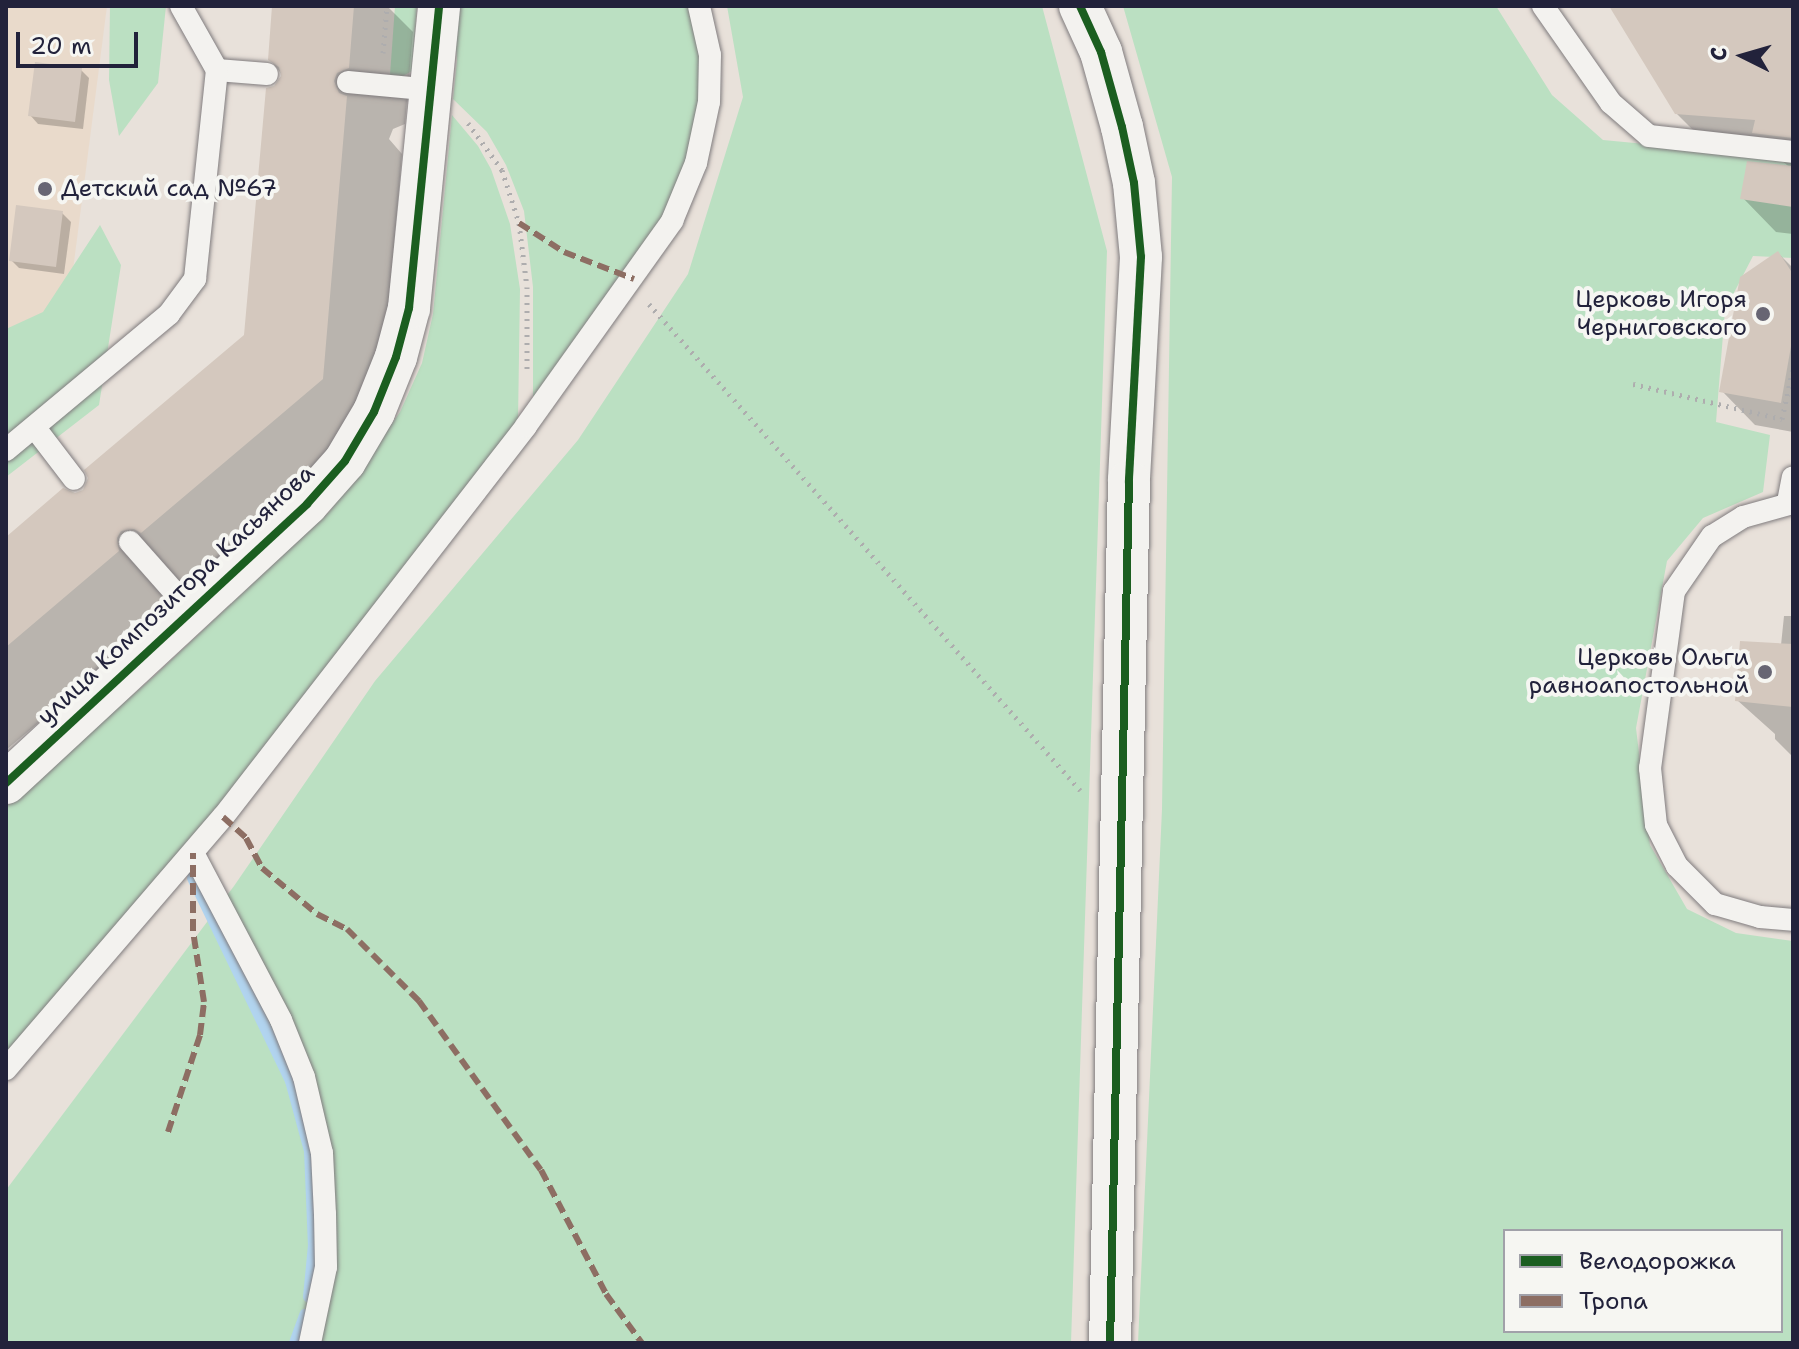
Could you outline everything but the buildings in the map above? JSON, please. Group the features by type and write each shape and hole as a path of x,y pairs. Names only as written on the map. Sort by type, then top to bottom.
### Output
{"street":[{"name":"улица Композитора Касьянова","path":"6,783 307,504 345,461 374,412 396,357 409,308 439,6"},
{"path":"1080,6 1101,52 1122,127 1134,183 1141,257 1129,481 1110,1343"}],"lane":[{"path":"6,450 169,314 195,279 217,70 181,6"},
{"path":"6,1069 193,853 526,426 634,279 672,221 696,163 709,102 710,55 699,6"},
{"path":"1543,6 1611,103 1649,136 1793,152"},
{"path":"217,70 267,74"},
{"path":"348,82 432,90"},
{"path":"35,428 74,479"},
{"path":"1793,477 1790,503 1743,517 1712,536 1674,591 1650,768 1656,825 1677,866 1715,904 1760,917 1793,920"},
{"path":"130,542 192,612"},
{"path":"193,853 281,1020 304,1077 322,1153 325,1214 326,1267 310,1343"}],"path":[{"path":"380,85 387,6"},
{"path":"432,90 485,141 502,170 519,223 527,287 526,426"},
{"path":"634,279 644,299 1076,787 1095,807 1120,816"},
{"path":"1633,384 1782,419 1793,368"}],"shaded area":[{"name":"Детский сад №67","path":"6,6 107,6 60,371 6,398"}],"green space":[{"path":"110,6 166,6 158,83 119,136 109,80"},
{"path":"395,6 417,6 412,71 403,76 390,75"},
{"path":"452,6 689,6 699,56 702,101 687,163 666,217 533,402 533,287 524,211 506,165 487,132 453,99 457,60"},
{"path":"727,6 1042,6 1107,251 1071,1343 6,1343 6,1190 234,886 375,681 578,440 688,274 743,97"},
{"path":"1123,6 1496,6 1552,95 1603,140 1793,158 1793,258 1753,256 1725,310 1716,422 1770,435 1763,492 1703,518 1667,561 1636,728 1650,845 1687,909 1736,933 1793,941 1793,1343 1138,1343 1162,809 1172,177"},
{"path":"452,115 478,146 491,169 510,224 520,289 518,421 186,850 6,1052 6,807 153,677 330,511 400,412 422,363 433,314"},
{"path":"100,225 121,265 99,405 6,477 6,329 43,312"}],"waterway":[{"path":"193,878 291,1081 310,1151 314,1245 309,1297"},
{"path":"295,1343 305,1315"}],"marked path":[{"path":"519,223 564,252 634,279"},
{"path":"223,817 246,838 262,868 317,914 347,929 419,1001 541,1170 606,1294 642,1343"},
{"path":"168,1132 200,1035 204,1002 193,931 193,853"}],"cycle path":[{"path":"6,783 307,504 345,461 374,412 396,357 409,308 439,6"},
{"path":"1080,6 1101,52 1122,127 1134,183 1141,257 1129,481 1110,1343"}],"place":[{"name":"Детский сад №67","path":"45,189"},
{"name":"Церковь Игоря Черниговского","path":"1763,314"},
{"name":"Церковь Ольги равноапостольной","path":"1765,672"}]}
